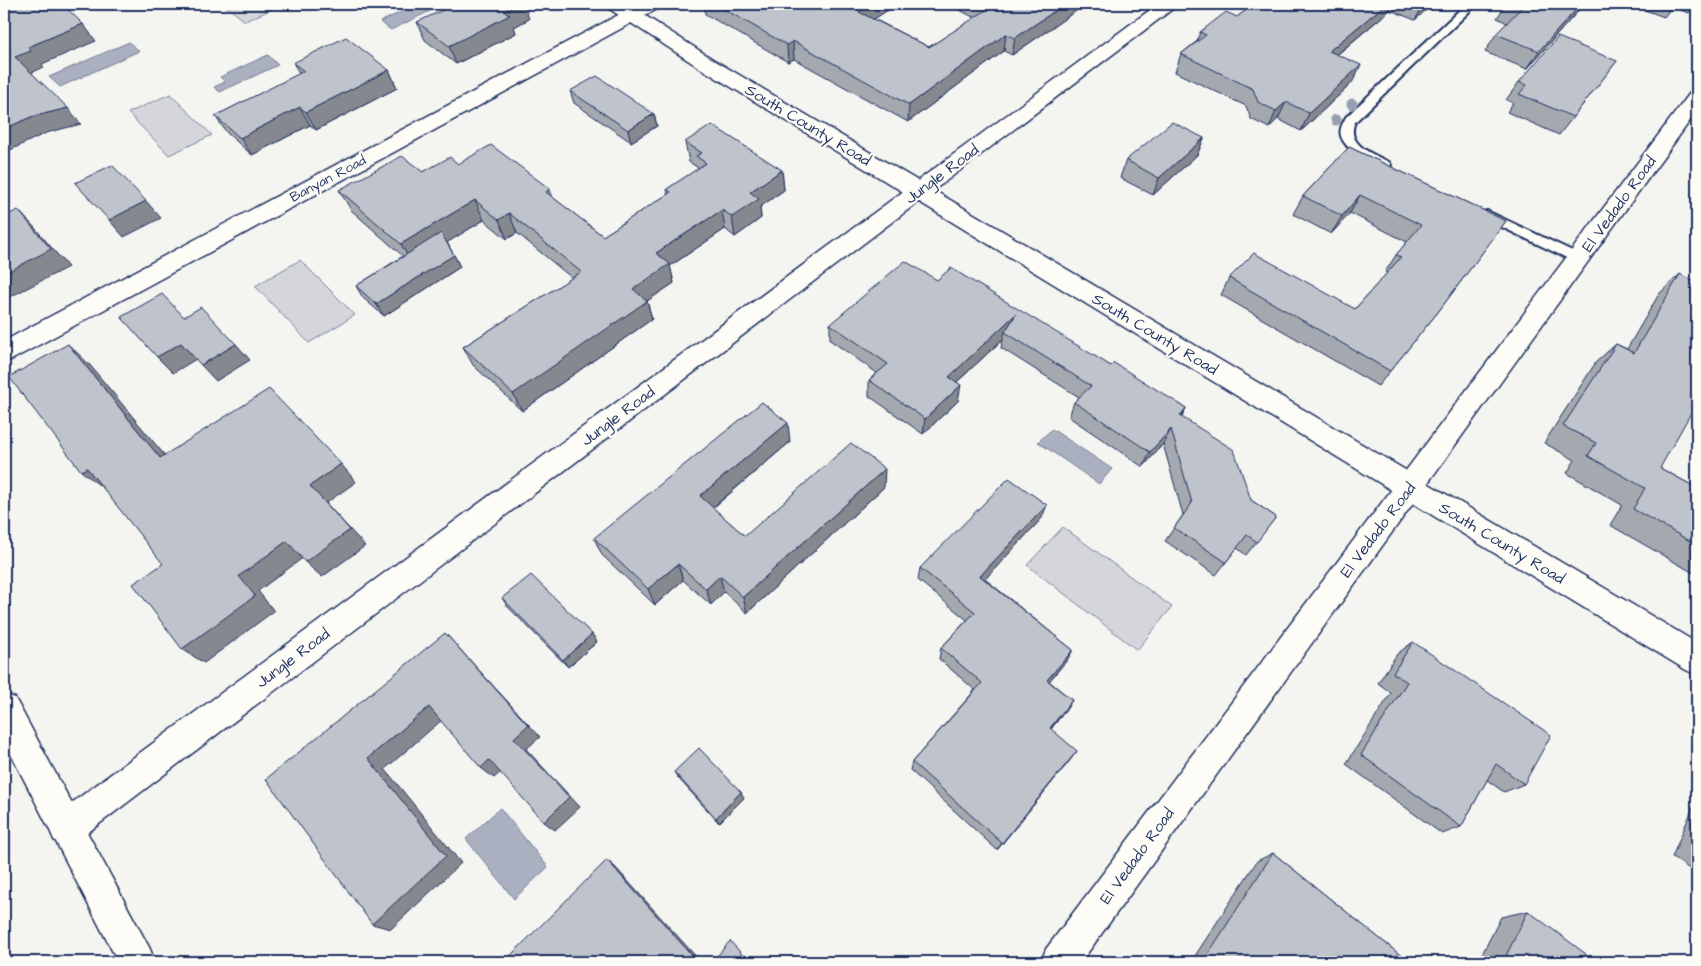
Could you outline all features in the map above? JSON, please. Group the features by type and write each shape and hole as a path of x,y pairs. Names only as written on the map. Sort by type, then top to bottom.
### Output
{"street":[{"name":"Jungle Road","path":"66,828 1170,4"},
{"name":"South County Road","path":"633,7 707,64 1697,660"},
{"name":"Banyan Road","path":"4,352 633,7"},
{"name":"El Vedado Road","path":"1059,962 1697,97"},
{"path":"4,709 137,962"}],"lane":[{"path":"1396,171 1370,158 1350,144 1345,132 1346,126 1472,4"},
{"path":"1474,208 1578,259"}],"shaded area":[{"path":"231,4 284,4 245,21 226,6"},
{"path":"170,94 212,135 169,155 128,113"},
{"path":"300,260 355,315 309,343 255,286"},
{"path":"1063,527 1172,607 1137,650 1027,565"}],"water":[{"path":"418,4 423,4 432,10 391,30 380,22"},
{"path":"129,42 139,51 60,87 49,77"},
{"path":"268,55 278,65 220,92 214,87 225,82 220,77"},
{"path":"1052,429 1112,469 1099,484 1038,442"},
{"path":"500,808 548,867 514,899 466,839"}],"building":[{"path":"4,4 62,4 83,24 28,47 31,51 15,57 68,108 31,117 4,129"},
{"path":"456,4 519,4 504,11 510,15 449,46 417,22"},
{"path":"715,4 871,4 859,12 929,47 991,7 984,4 1065,4 1015,38 1006,34 909,105 793,41 787,45"},
{"path":"1254,4 1386,4 1329,51 1361,65 1309,113 1286,102 1276,111 1258,102 1253,89 1181,54 1206,35 1200,32 1226,12 1237,17"},
{"path":"1516,4 1581,4 1539,51 1496,34 1523,6"},
{"path":"346,37 389,70 306,112 300,107 240,138 215,116 304,71 293,63"},
{"path":"1558,37 1617,61 1573,117 1519,94 1527,85 1519,82"},
{"path":"597,76 654,114 628,130 570,91"},
{"path":"1172,122 1204,138 1159,178 1126,160"},
{"path":"712,125 782,170 750,192 759,199 732,217 722,210 656,253 670,264 633,289 647,301 513,394 463,347 581,272 509,213 499,220 475,200 401,244 339,190 402,156 423,172 450,157 458,164 491,145 550,189 546,192 603,236 671,192 667,189 706,163 696,156 702,153 685,142"},
{"path":"1349,147 1506,221 1438,312 1390,371 1229,278 1254,253 1355,309 1401,257 1396,255 1421,225 1360,195 1342,216 1303,196"},
{"path":"112,165 146,201 109,220 75,183"},
{"path":"18,210 51,249 4,274 4,217"},
{"path":"441,233 454,255 376,304 356,286"},
{"path":"905,261 937,280 951,268 1111,366 1114,363 1186,408 1180,416 1234,450 1251,500 1276,517 1257,542 1247,535 1226,562 1174,528 1192,503 1171,429 1150,452 1074,402 1091,386 1005,332 1016,314 949,377 961,385 925,419 869,380 888,364 830,324"},
{"path":"1680,274 1697,283 1697,402 1660,468 1697,488 1697,545 1633,509 1645,488 1588,456 1596,443 1563,426 1616,344 1634,353"},
{"path":"162,294 184,317 201,307 236,344 201,365 181,343 157,357 121,317"},
{"path":"68,344 160,458 269,389 341,464 310,486 350,530 305,562 287,541 239,576 255,596 182,649 133,584 163,564 87,468 81,471 9,377"},
{"path":"762,402 788,423 700,496 745,536 851,443 885,469 743,597 720,576 706,589 678,564 648,589 594,538"},
{"path":"1009,478 1047,505 980,576 1073,650 1047,680 1072,700 1050,728 1077,751 1002,843 912,762 982,683 941,648 975,612 920,568"},
{"path":"531,575 592,634 563,660 502,598"},
{"path":"445,633 528,725 514,738 569,797 544,822 489,760 481,768 429,707 368,758 446,856 372,924 266,779"},
{"path":"1413,642 1551,735 1524,784 1496,764 1461,827 1361,755 1407,682 1393,673"},
{"path":"699,748 741,792 716,818 674,772"},
{"path":"1273,853 1409,962 1203,962"},
{"path":"607,860 698,962 504,962"},
{"path":"1528,911 1586,954 1582,962 1503,962"},
{"path":"730,941 749,962 712,962"}]}
